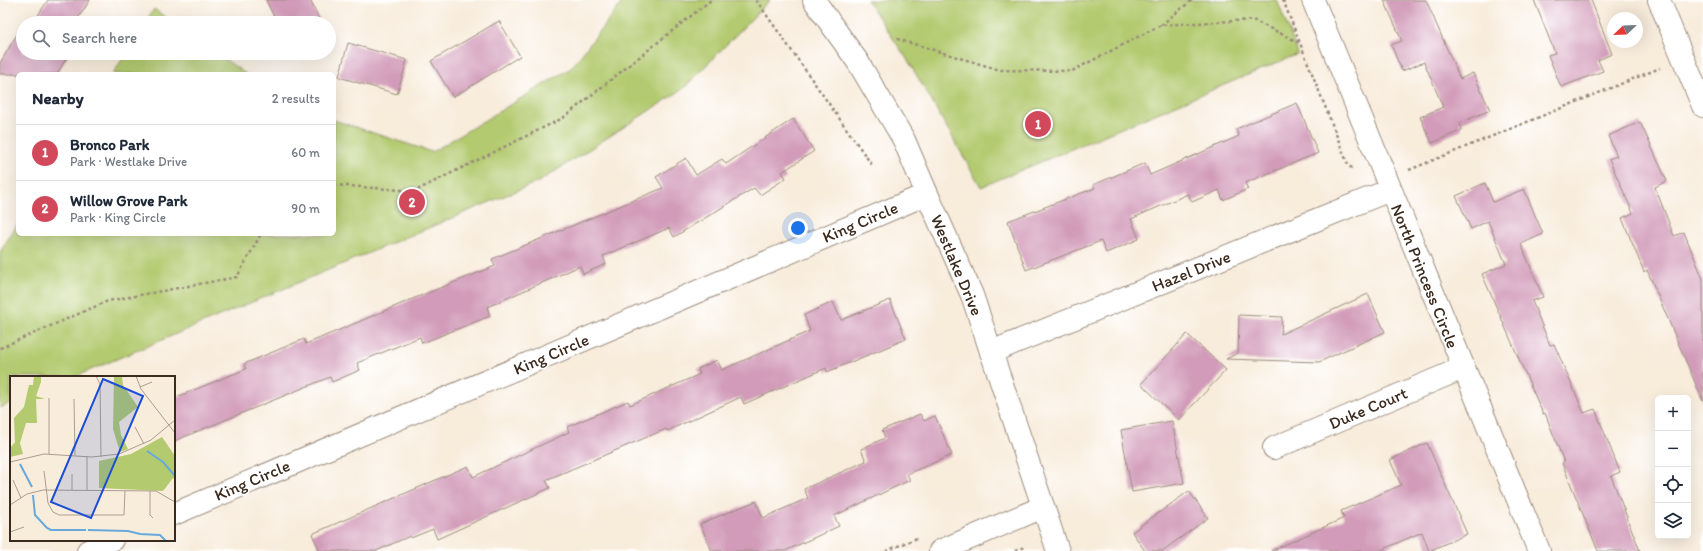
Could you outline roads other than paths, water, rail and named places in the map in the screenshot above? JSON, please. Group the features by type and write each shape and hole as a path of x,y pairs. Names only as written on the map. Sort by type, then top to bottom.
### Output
{"street":[{"name":"Westlake Drive","path":"814,0 858,62 904,140 972,295 1058,551"},
{"name":"North Princess Circle","path":"1313,0 1539,551"},
{"path":"1659,0 1703,106"},
{"name":"Hazel Drive","path":"991,352 1386,181"},
{"name":"King Circle","path":"175,514 927,194"},
{"name":"Duke Court","path":"1274,448 1463,368"},
{"path":"940,551 1043,507"},
{"path":"88,551 110,541"}],"place":[{"name":"Bronco Park","path":"1038,124"},
{"name":"Willow Grove Park","path":"412,202"}]}
